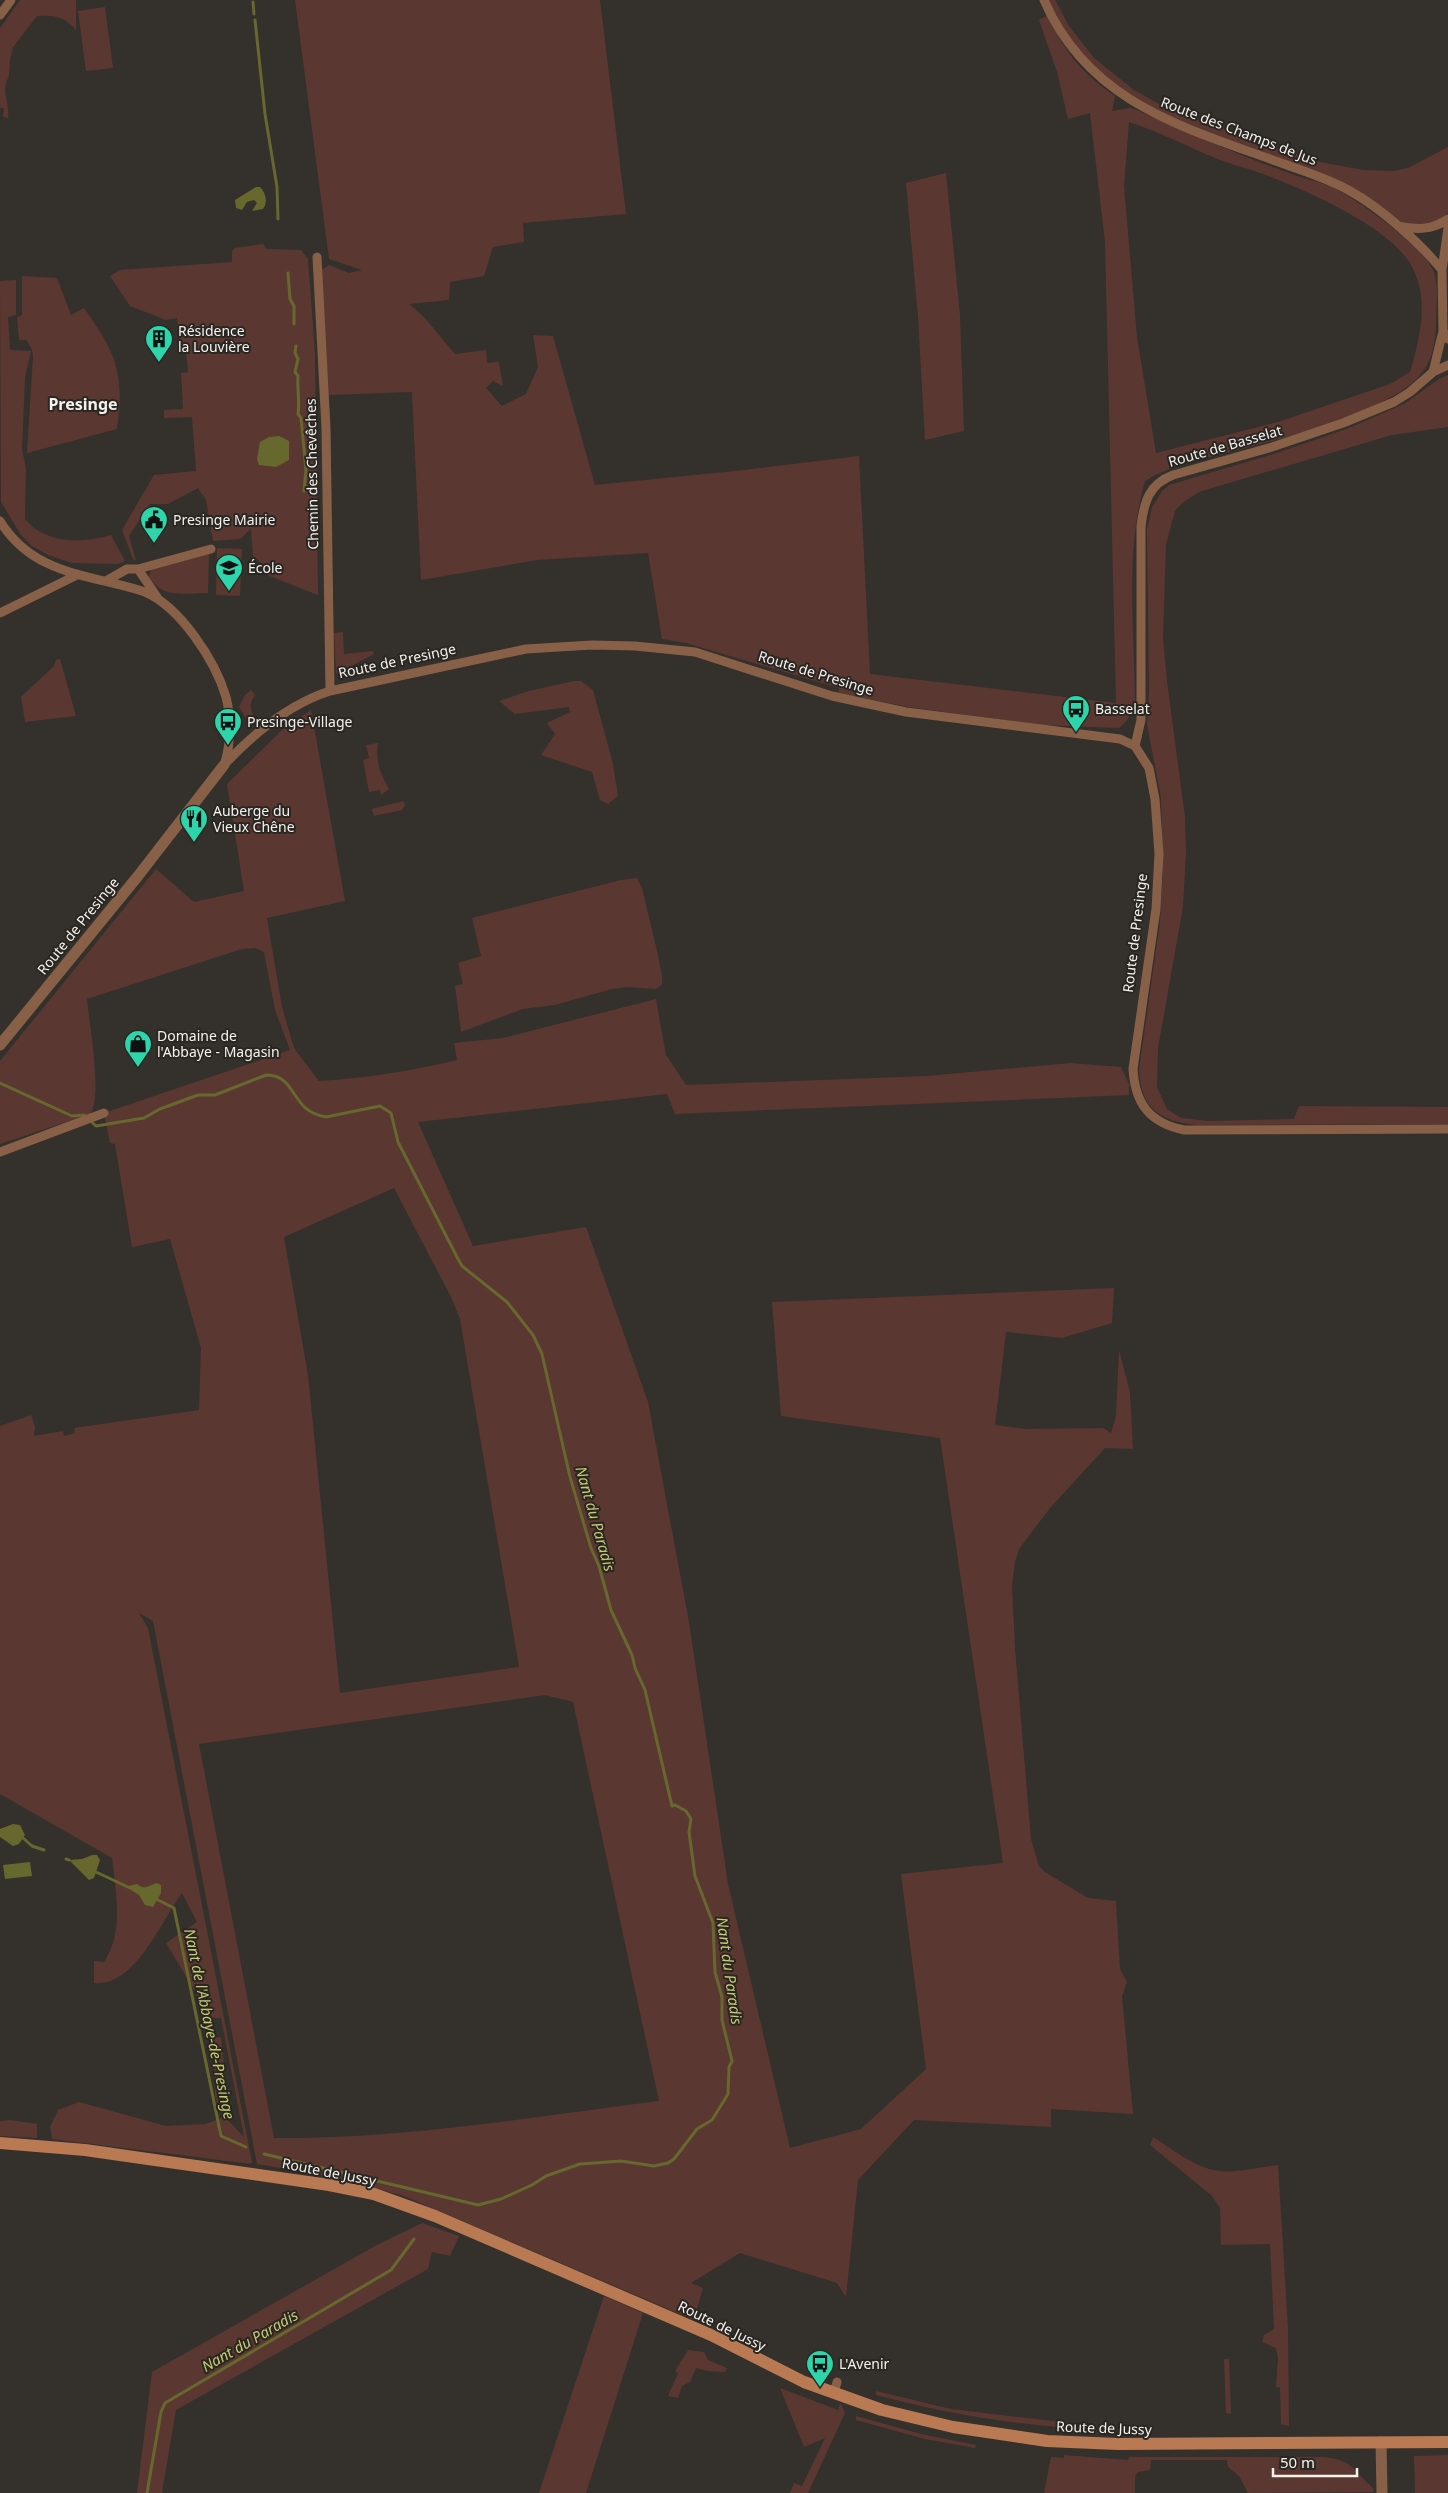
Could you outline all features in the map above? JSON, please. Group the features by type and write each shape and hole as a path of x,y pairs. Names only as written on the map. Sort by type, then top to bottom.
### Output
{"main road":[{"name":"Route de Jussy","path":"0,2143 85,2150 321,2184 374,2194 434,2216 694,2328 785,2374 835,2388 882,2410 922,2421 986,2433 1047,2441 1118,2444 1448,2442"}],"street":[{"path":"0,15 11,0"},
{"name":"Route des Champs de Jus","path":"1044,0 1070,46 1086,66 1115,90 1145,108 1188,127 1338,185 1363,199 1397,226 1423,248 1442,270"},
{"path":"1397,226 1423,229 1436,226 1448,219"},
{"path":"1433,372 1443,330 1442,270 1448,228"},
{"name":"Chemin des Chevêches","path":"317,257 326,428 330,691"},
{"path":"1443,330 1448,339"},
{"name":"Route de Basselat","path":"1135,746 1141,720 1141,526 1145,504 1152,488 1161,480 1173,474 1309,436 1372,411 1410,392 1433,372 1448,365"},
{"path":"0,521 13,539 31,556 45,564 77,575 106,581 157,597"},
{"path":"106,581 121,571 138,569 211,549"},
{"path":"138,569 157,597 178,616 190,632 221,683 228,709 228,746 224,765"},
{"path":"0,612 77,575"},
{"name":"Route de Presinge","path":"0,1045 138,876 224,765 282,715 311,698 330,691 526,649 592,645 674,648 729,662 864,704 943,717 1103,735 1120,739 1135,746 1150,768 1159,854 1156,909 1133,1069 1138,1094 1150,1115 1166,1126 1184,1130 1448,1129"},
{"path":"0,1152 104,1113"},
{"path":"1381,2442 1382,2493"}],"shaded area":[{"path":"20,0 76,0 76,30 59,17 37,16 13,47 9,76 5,87 8,118 3,117 4,108 0,108 0,28"},
{"path":"295,0 600,0 626,214 523,223 524,242 493,247 484,276 450,282 449,300 409,304 424,317 455,354 486,350 487,363 499,362 503,386 493,381 486,388 502,406 526,394 538,367 533,335 553,336 595,485 859,456 870,674 1116,703 1105,242 1090,113 1068,119 1057,72 1039,20 1047,16 1075,61 1102,87 1115,96 1112,111 1130,108 1139,111 1251,159 1332,187 1357,202 1403,236 1427,260 1435,276 1437,289 1435,341 1425,369 1416,379 1406,388 1379,403 1318,427 1179,465 1145,481 1135,534 1133,562 1132,617 1135,700 1128,719 1119,728 1043,725 908,707 839,693 839,688 686,643 662,639 648,553 537,560 421,580 412,392 329,395 320,271 329,265 349,273 362,270 329,259","holes":["1129,122 1220,160 1255,171 1320,198 1365,223 1400,250 1411,265 1417,278 1422,304 1420,332 1410,372 1390,384 1278,422 1156,453 1137,337 1124,186"]},
{"path":"1048,0 1055,0 1069,26 1094,58 1134,90 1172,111 1320,162 1363,170 1394,171 1408,168 1448,147 1448,213 1435,221 1420,225 1401,222 1349,186 1220,138 1156,111 1127,94 1100,74 1084,58 1071,40"},
{"path":"105,7 113,68 86,71 78,11"},
{"path":"946,173 960,315 964,431 925,440 918,317 906,183"},
{"path":"256,187 260,187 265,195 266,201 263,209 252,211 257,203 254,200 247,202 242,210 236,208 235,200"},
{"path":"263,244 266,249 301,250 308,259 315,353 318,595 262,573 261,563 253,557 251,529 240,539 213,541 206,500 198,488 168,504 150,504 129,536 136,561 133,559 122,530 154,475 196,471 192,417 164,418 164,410 183,409 181,373 188,372 186,352 180,352 177,318 166,320 130,306 110,276 120,270 232,262 232,251 235,248"},
{"path":"22,276 57,278 71,315 84,308 104,338 111,351 119,378 120,393 117,429 27,453 33,357 32,349 26,340 19,340 17,317 22,315"},
{"path":"16,280 16,315 8,317 10,350 31,351 25,377 22,449 26,469 25,519 43,533 65,540 88,540 111,535 125,561 118,564 72,563 48,555 32,546 21,535 1,502 0,281"},
{"path":"1448,375 1448,427 1392,435 1199,492 1182,503 1175,511 1166,544 1163,639 1185,817 1186,852 1183,907 1158,1048 1157,1087 1167,1109 1181,1118 1209,1121 1294,1119 1299,1106 1448,1107 1448,1124 1197,1125 1173,1120 1155,1111 1148,1103 1139,1070 1160,922 1163,872 1161,798 1147,724 1149,690 1147,530 1152,507 1162,491 1169,485 1277,453 1349,428 1404,404 1439,379"},
{"path":"279,436 289,441 289,460 276,467 259,465 257,459 260,442 269,437"},
{"path":"217,548 242,549 240,596 216,595"},
{"path":"209,554 208,593 183,594 167,592 154,584 149,577 151,569"},
{"path":"343,632 344,654 373,651 374,654 336,674 334,633"},
{"path":"60,659 76,716 25,722 21,697 54,666 56,660"},
{"path":"581,681 593,690 613,764 618,796 608,804 600,800 592,772 541,755 555,734 547,723 570,712 569,707 515,714 499,701 529,691"},
{"path":"251,690 255,695 251,703 252,712 254,717 259,719 253,724 248,721 239,707 245,695"},
{"path":"311,710 345,901 267,918 282,1007 294,1048 319,1081 389,1074 457,1060 454,1043 503,1038 656,999 666,1055 686,1085 926,1076 1071,1063 1121,1067 1129,1084 1129,1095 675,1114 667,1094 418,1122 473,1246 586,1227 648,1402 689,1622 728,1884 790,2148 861,2129 926,2069 901,1874 1003,1863 940,1438 781,1416 772,1302 1114,1288 1112,1323 1062,1338 1006,1332 995,1425 1027,1429 1103,1428 1111,1433 1116,1416 1119,1350 1130,1392 1133,1449 1105,1448 1050,1508 1019,1549 1015,1562 1012,1586 1015,1648 1031,1839 1039,1866 1045,1872 1088,1898 1116,1901 1120,1969 1127,1982 1122,1996 1133,2114 1051,2109 1051,2127 914,2120 858,2180 846,2297 837,2283 740,2253 691,2283 703,2288 694,2320 404,2196 334,2177 257,2164 153,1621 139,1613 148,1628 252,2162 251,2164 52,2139 50,2127 58,2110 79,2102 166,2126 205,2124 225,2117 244,2137 221,2018 211,2018 166,1943 197,1922 182,1893 145,1951 134,1964 122,1975 109,1982 94,1983 94,1961 104,1962 114,1938 116,1925 117,1911 112,1858 0,1794 0,1426 31,1415 35,1427 34,1436 63,1431 64,1436 75,1433 74,1428 199,1410 201,1348 170,1239 132,1247 115,1144 110,1143 104,1113 290,1050 275,1010 264,952 255,948 242,949 87,999 95,1077 94,1105 90,1114 0,1144 0,1061 156,869 194,902 244,891 227,784 283,729","holes":["394,1188 451,1297 460,1319 519,1667 340,1693 308,1375 284,1237","545,1695 573,1702 659,2101 419,2131 371,2135 274,2138 199,1744"]},
{"path":"378,743 377,755 379,766 389,789 381,795 380,790 369,792 363,760 369,758 366,745"},
{"path":"403,801 405,805 402,810 374,816 372,809"},
{"path":"637,878 642,888 658,955 662,976 662,984 659,987 655,989 628,987 612,989 555,1005 523,1009 461,1032 455,986 463,984 458,963 481,956 472,918 621,880"},
{"path":"13,1824 20,1825 25,1835 19,1844 13,1846 0,1837 0,1829"},
{"path":"97,1855 100,1860 94,1878 89,1880 69,1860 82,1859"},
{"path":"30,1862 32,1876 5,1879 3,1865"},
{"path":"157,1883 161,1885 161,1893 153,1907 145,1905 139,1895 128,1888 137,1884 145,1887"},
{"path":"221,2037 229,2111 221,2112 215,2096 214,2038"},
{"path":"10,2120 37,2124 37,2138 0,2136 0,2121"},
{"path":"1153,2137 1185,2158 1210,2169 1233,2171 1278,2165 1288,2328 1289,2426 1281,2424 1280,2387 1276,2387 1278,2358 1276,2348 1262,2342 1264,2335 1274,2329 1270,2244 1221,2245 1220,2208 1212,2196 1150,2145"},
{"path":"422,2223 459,2236 450,2256 432,2252 428,2269 176,2410 162,2493 137,2493 152,2372 375,2246"},
{"path":"604,2296 643,2313 586,2493 539,2493"},
{"path":"688,2350 704,2352 708,2360 727,2368 725,2372 696,2368 690,2382 682,2386 678,2398 668,2396 678,2373 675,2371"},
{"path":"1224,2359 1229,2359 1231,2414 1226,2413"},
{"path":"780,2388 838,2410 840,2403 845,2413 808,2493 790,2493 794,2483 802,2486 825,2438 804,2447"},
{"path":"876,2391 951,2409 1070,2423 1069,2428 972,2416 876,2395"},
{"path":"856,2416 921,2434 976,2445 975,2448 925,2439 856,2420"},
{"path":"1064,2455 1128,2460 1129,2457 1325,2457 1348,2464 1373,2488 1374,2492 1248,2493 1239,2476 1228,2467 1227,2460 1151,2460 1150,2470 1138,2472 1135,2476 1135,2493 1044,2493 1051,2457 1064,2458"},
{"path":"1448,2455 1448,2493 1415,2493 1414,2456"}],"waterway":[{"path":"253,2 254,14"},
{"path":"255,20 265,114 277,187 278,219"},
{"path":"288,273 290,299 294,306 294,324"},
{"path":"296,346 295,353 298,359 295,372 298,376 298,414 301,418 306,470 304,491"},
{"name":"Nant du Paradis","path":"0,1083 72,1116 84,1115 96,1126 144,1118 160,1109 198,1095 215,1095 266,1075 284,1081 306,1108 326,1117 380,1106 391,1113 398,1142 462,1266 507,1302 533,1335 542,1354 570,1477 611,1610 632,1655 635,1668 645,1690 672,1806 675,1805 686,1811 691,1819 689,1832 695,1876 713,1923 715,1972 722,1997 722,2020 732,2061 729,2067 728,2094 712,2120 697,2129 674,2159 668,2163 654,2166 621,2161 580,2164 546,2176 532,2185 501,2199 478,2205 264,2154"},
{"name":"Nant de l'Abbaye-de-Presinge","path":"23,1838 32,1846 44,1850"},
{"name":"Nant de l'Abbaye-de-Presinge","path":"96,1872 128,1887"},
{"name":"Nant de l'Abbaye-de-Presinge","path":"158,1900 174,1908 221,2136 246,2147"},
{"name":"Nant du Paradis","path":"147,2493 161,2412 165,2403 391,2270 414,2239"}],"place":[{"name":"Résidence la Louvière","path":"159,363"},
{"name":"Presinge Mairie","path":"154,544"},
{"name":"École","path":"229,592"},
{"name":"Basselat","path":"1076,733"},
{"name":"Presinge-Village","path":"228,746"},
{"name":"Auberge du Vieux Chêne","path":"194,843"},
{"name":"Domaine de l'Abbaye - Magasin","path":"138,1068"},
{"name":"L'Avenir","path":"820,2388"}],"district":[{"name":"Presinge","path":"83,404"}]}
